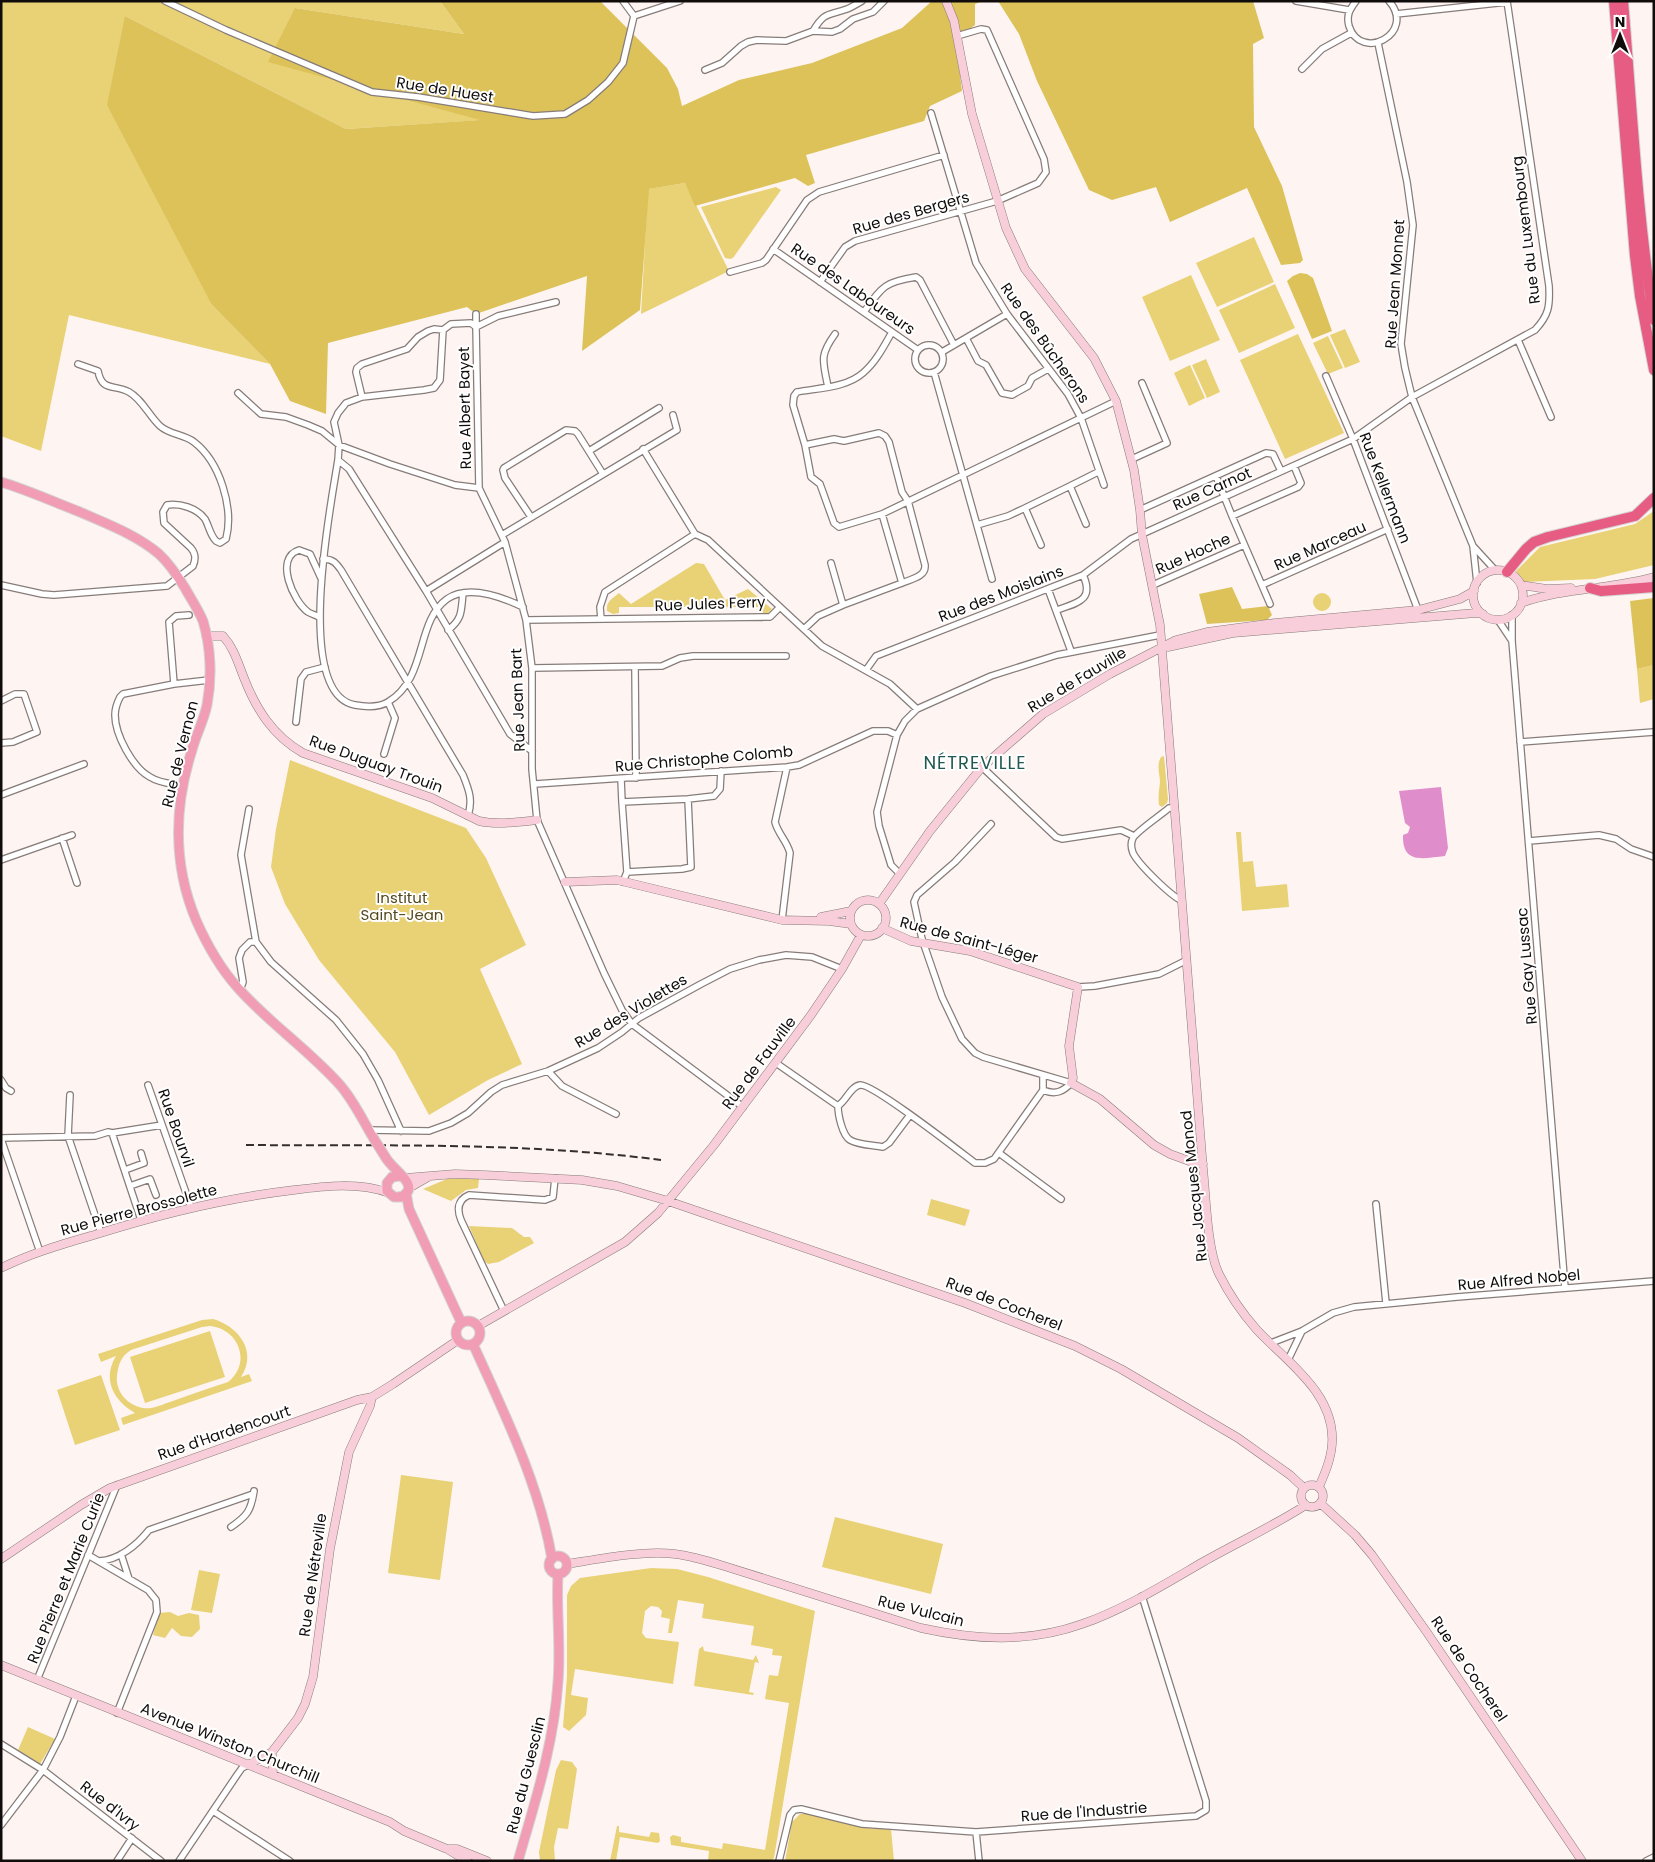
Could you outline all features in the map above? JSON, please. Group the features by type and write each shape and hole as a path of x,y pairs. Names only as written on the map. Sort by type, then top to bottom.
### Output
{"highway":[{"path":"1614,1 1635,256 1654,370"},
{"path":"1624,1 1647,282 1654,320"},
{"path":"1506,572 1534,542 1548,536 1634,516 1654,498"},
{"path":"1590,588 1601,591 1654,587"}],"main road":[{"name":"Rue de Vernon","path":"1,482 58,503 125,532 157,552 179,576 198,610 210,654 206,706 191,751 179,813 178,852 184,886 196,920 211,951 240,990 318,1062 341,1086 388,1162 402,1177"},
{"path":"388,1162 389,1193 409,1209"},
{"path":"388,1181 394,1176 402,1177 408,1184 409,1209 461,1322"},
{"path":"397,1198 408,1190"},
{"path":"471,1321 478,1326 479,1335 473,1344 464,1344 458,1340 457,1327 461,1322 471,1321"},
{"path":"473,1344 502,1406 528,1472 544,1523 552,1558 549,1567 552,1572 558,1574 564,1572 567,1564 561,1556 552,1558"},
{"name":"Rue du Guesclin","path":"518,1861 542,1779 554,1723 560,1659 557,1609 558,1574"}],"street":[{"name":"Rue de Huest","path":"165,1 226,30 372,92 418,97 533,116 565,114 588,100 608,82 623,63 634,16"},
{"path":"623,1 634,16 680,1"},
{"path":"813,31 824,16 847,9 862,1"},
{"path":"705,70 722,63 748,42 757,40 786,41 813,31 825,32 840,29 853,19 873,12 884,1"},
{"name":"Rue Jacques Monod","path":"946,1 957,36 972,114 1006,228 1025,270 1094,358 1116,402 1132,459 1142,535 1153,586 1160,635 1203,1164 1209,1228 1215,1266 1238,1306 1310,1384 1324,1403 1330,1422 1332,1444 1329,1462 1319,1487"},
{"path":"1296,1 1349,10"},
{"path":"1356,1 1349,10 1347,20 1351,33 1360,41 1378,43 1390,36 1396,23 1396,14 1389,1"},
{"path":"1396,14 1507,2"},
{"name":"Rue du Luxembourg","path":"1353,439 1412,397 1518,340 1535,330 1545,320 1550,304 1542,237 1507,2"},
{"name":"Rue des Bergers","path":"820,282 845,247 855,241 997,200 1038,183 1046,172 1044,158 987,30 981,29 957,36"},
{"path":"1302,69 1322,49 1351,33"},
{"name":"Rue Jean Monnet","path":"1378,43 1411,204 1413,225 1401,344 1405,368 1412,397 1473,546 1476,583"},
{"name":"Rue des Bûcherons","path":"931,113 976,262 1006,314 1068,394 1081,418 1104,485"},
{"path":"730,272 762,263 807,200 819,192 944,155"},
{"name":"Rue des Laboureurs","path":"773,249 918,350"},
{"path":"864,312 883,287 897,280 916,277 920,280 954,345"},
{"name":"Rue Albert Bayet","path":"476,327 498,316 556,302"},
{"name":"Rue Albert Bayet","path":"476,314 479,488"},
{"path":"992,579 934,372 943,364 942,352 1006,314"},
{"name":"Rue Albert Bayet","path":"362,397 356,372 357,368 362,364 407,349 418,337 434,329 443,330 451,324 471,323 476,327"},
{"path":"443,330 440,380 434,388 362,397 346,403 334,422 339,445 338,460 323,559 319,617 327,678 342,700 351,705 378,706 388,702 409,682 430,621 436,610 447,599 463,594 492,595 523,607"},
{"path":"892,332 864,373 853,380 797,392 794,396 793,405 811,477 820,484 834,523 839,527 882,514 1116,402"},
{"path":"828,386 822,357 825,347 835,334"},
{"path":"966,338 978,361 986,365 1002,393 1012,395 1028,386 1032,378 1048,369"},
{"path":"1518,340 1551,417"},
{"name":"Rue des Laboureurs","path":"934,372 925,373 918,367 915,359 918,350 931,345 942,352"},
{"path":"1,585 54,595 167,586 193,566 195,561 194,552 164,523 162,517 164,508 167,505 173,504 194,510 206,520 216,542 225,541 230,515 228,503 220,480 207,456 196,444 185,437 167,431 131,393 102,384 98,371 78,364"},
{"name":"Rue Kellermann","path":"1326,376 1353,439 1418,610"},
{"path":"1132,459 1167,443 1142,383"},
{"path":"238,393 261,414 286,417 308,425 322,431 339,445 390,464 456,484 479,488"},
{"path":"589,451 659,408"},
{"path":"502,535 677,430 673,415"},
{"path":"531,517 505,478 503,470 566,430 575,430 603,474"},
{"path":"804,446 834,438 844,441 880,433 885,436 889,442 902,492 908,501 926,569 923,574 818,616 804,629"},
{"name":"Rue Carnot","path":"1142,535 1353,439"},
{"path":"643,449 695,534 708,540 780,607"},
{"path":"1140,510 1270,452 1273,454 1282,472"},
{"path":"338,460 349,470 426,591 510,734 532,752"},
{"path":"1232,516 1298,488 1300,482 1294,466"},
{"path":"977,525 1008,516 1098,472"},
{"path":"1216,476 1270,604"},
{"path":"1070,486 1086,524"},
{"name":"Rue Jean Bart","path":"479,488 505,542 526,620 532,668 532,752 537,820 604,973 622,1010 632,1024 743,1107"},
{"path":"1025,508 1041,545"},
{"path":"882,514 902,583"},
{"name":"Rue Marceau","path":"1262,585 1388,529"},
{"path":"601,619 600,607 605,592 695,534"},
{"name":"Rue des Moislains","path":"866,670 876,656 1083,575 1131,540 1142,535"},
{"path":"426,591 505,542"},
{"name":"Rue Hoche","path":"1153,586 1244,545"},
{"name":"Rue Jean Monnet","path":"1473,546 1495,570"},
{"path":"319,617 309,612 293,593 287,571 290,554 299,550 310,554 322,580"},
{"path":"323,559 330,559 341,570 464,775 470,792 471,805 468,816"},
{"path":"831,563 843,605"},
{"path":"1495,570 1506,572 1517,579 1521,585 1521,603 1512,615 1498,620 1483,614 1475,604 1474,591 1476,583 1481,577 1495,570"},
{"path":"1057,610 1085,598 1087,591 1083,575"},
{"path":"1521,603 1654,577"},
{"path":"1521,585 1547,588 1590,588"},
{"path":"1048,589 1071,651"},
{"name":"Rue de Fauville","path":"879,904 930,830 982,767 1043,714 1110,674 1179,639 1207,632 1234,627 1418,610 1460,599 1474,591"},
{"path":"448,630 459,619 463,594"},
{"name":"Rue Jules Ferry","path":"526,620 770,617 780,607 822,646 890,684 917,709"},
{"name":"Rue de Fauville","path":"1161,648 1233,633 1476,613 1483,614"},
{"path":"174,684 169,622 176,616 189,615"},
{"name":"Rue Gay Lussac","path":"1512,615 1512,641 1565,1288"},
{"name":"Rue Gay Lussac","path":"1498,620 1512,641"},
{"path":"900,874 891,865 879,826 877,812 897,735 905,722 917,709 991,676 1071,651 1160,635"},
{"name":"Rue Duguay Trouin","path":"206,636 223,636 228,641 250,693 260,711 273,730 303,753 432,798 486,823 537,820"},
{"path":"532,668 662,666 680,658 693,656 786,656"},
{"path":"296,722 301,679 306,672 325,667"},
{"path":"635,667 636,778"},
{"path":"183,786 151,779 143,773 125,748 115,718 115,709 123,694 174,684 209,680"},
{"path":"1,701 14,694 24,694 37,732 13,742 1,743"},
{"path":"384,754 395,718 388,702"},
{"name":"Rue Christophe Colomb","path":"534,784 788,767 799,765 873,731 888,731 897,735"},
{"path":"1520,742 1654,732"},
{"path":"1,795 84,764"},
{"path":"782,920 790,853 788,846 777,831 775,822 788,767"},
{"path":"982,767 1056,837 1062,838 1121,830 1134,836"},
{"path":"622,802 714,796 720,789 721,771"},
{"path":"621,778 627,872 623,882"},
{"path":"627,872 691,867 688,799"},
{"path":"1175,808 1169,808 1134,836 1131,844 1133,852 1158,883 1174,897 1182,901"},
{"path":"249,809 241,856 256,942 282,973 336,1020 364,1054 401,1131"},
{"path":"991,824 955,862 917,895 914,902 935,979 962,1039 983,1057 1071,1083 1100,1099 1154,1145 1170,1154 1203,1164"},
{"path":"1,860 72,835"},
{"path":"1529,841 1599,835 1616,839 1631,849 1654,857"},
{"path":"62,838 77,883"},
{"path":"565,882 612,880 782,920 829,921 851,924"},
{"path":"867,900 879,904 886,915 882,928 873,935 861,934 853,928 851,924 851,911 855,905 867,900"},
{"path":"792,920 851,911"},
{"name":"Rue de Saint-Léger","path":"882,928 896,935 924,944 970,951 1078,987"},
{"name":"Rue de Fauville","path":"668,1201 743,1107 815,1010 842,969 861,934"},
{"path":"240,990 243,982 239,958 242,950 250,942 256,942"},
{"name":"Rue des Violettes","path":"368,1130 429,1131 451,1123 468,1113 491,1092 502,1085 548,1071 598,1048 632,1024 730,969 759,960 786,955 812,957 842,969"},
{"path":"1043,1090 1056,1093 1066,1088 1073,1078 1069,1046 1078,987 1094,986 1159,974 1187,960"},
{"path":"776,1063 838,1106"},
{"path":"548,1071 562,1086 616,1114"},
{"path":"838,1106 843,1103 855,1087 860,1085 869,1086 975,1162 985,1163 990,1162 999,1153 1043,1090 1043,1075"},
{"path":"1,1080 6,1088 11,1091"},
{"name":"Rue Bourvil","path":"148,1085 191,1207"},
{"path":"70,1094 68,1136 101,1233"},
{"path":"838,1106 838,1115 851,1141 883,1147 889,1143 910,1115"},
{"path":"40,1252 1,1139 95,1136 108,1132 112,1133 162,1125"},
{"path":"112,1133 142,1220"},
{"path":"124,1170 144,1163 141,1153"},
{"path":"999,1153 1061,1199"},
{"path":"402,1177 454,1174 582,1180 617,1186 668,1201 658,1213 625,1242 478,1326"},
{"path":"408,1190 417,1182 432,1176"},
{"path":"504,1311 461,1220 457,1210 460,1202 468,1195 545,1200 553,1197 555,1178"},
{"path":"130,1186 150,1180 156,1195"},
{"path":"376,1189 388,1181"},
{"name":"Rue Pierre Brossolette","path":"1,1268 40,1252 142,1220 191,1207 266,1193 327,1186 376,1189 389,1193"},
{"name":"Rue de Cocherel","path":"668,1201 966,1302 1075,1346 1120,1369 1238,1438 1290,1475 1304,1488"},
{"path":"1376,1204 1386,1303"},
{"name":"Rue Alfred Nobel","path":"1271,1343 1302,1331 1334,1313 1354,1308 1386,1303 1654,1281"},
{"path":"1288,1360 1302,1331"},
{"name":"Rue d'Hardencourt","path":"1,1559 81,1505 117,1485 350,1403 372,1397 458,1340"},
{"name":"Rue de Nétreville","path":"248,1765 272,1752 298,1718 313,1677 329,1554 339,1495 349,1452 370,1406 372,1397"},
{"name":"Rue Pierre et Marie Curie","path":"37,1680 117,1485"},
{"path":"1313,1485 1319,1487 1323,1497 1320,1503 1312,1507 1306,1505 1301,1497 1304,1488 1313,1485"},
{"path":"99,1561 122,1554 138,1544 149,1530 254,1493 250,1509 245,1518 231,1527"},
{"name":"Rue de Cocherel","path":"1320,1503 1355,1535 1372,1555 1426,1631 1582,1861"},
{"name":"Rue Vulcain","path":"567,1564 646,1554 674,1554 698,1558 914,1626 951,1635 975,1638 1014,1638 1058,1631 1101,1616 1142,1596 1306,1505"},
{"path":"122,1554 129,1579"},
{"path":"88,1555 148,1590 156,1600 157,1612 117,1713"},
{"name":"Rue de l'Industrie","path":"780,1861 790,1815 794,1810 862,1824 976,1832 1196,1816 1206,1810 1206,1801 1142,1596"},
{"name":"Avenue Winston Churchill","path":"1,1666 390,1822 404,1831 447,1849"},
{"path":"2,1823 43,1770 60,1738 76,1696"},
{"name":"Rue d'Ivry","path":"1,1744 43,1770 161,1861"},
{"path":"272,1752 273,1775"},
{"path":"179,1861 237,1774 248,1765"},
{"path":"213,1811 290,1861"},
{"path":"976,1832 979,1861"},
{"path":"116,1861 132,1838"},
{"path":"447,1849 467,1861"},
{"path":"447,1849 457,1849 487,1861"},
{"path":"1646,1861 1654,1857"}],"green space":[{"path":"1,1 440,1 464,34 295,8 482,120 346,129 125,16 212,305 270,364 69,315 41,451 1,436"},
{"path":"685,183 729,271 641,314 648,189"},
{"path":"776,187 781,190 733,258 725,258 701,207"},
{"path":"1254,237 1274,282 1217,307 1196,263"},
{"path":"1191,275 1220,340 1170,361 1142,297"},
{"path":"1275,284 1295,328 1239,353 1219,310"},
{"path":"1345,329 1360,362 1345,368 1330,335"},
{"path":"1298,334 1344,433 1285,459 1240,360"},
{"path":"1328,336 1343,368 1328,374 1313,343"},
{"path":"1206,359 1220,392 1207,398 1192,365"},
{"path":"1190,365 1205,398 1189,406 1174,373"},
{"path":"1654,511 1654,565 1595,579 1523,582 1516,571 1540,547 1635,524"},
{"path":"696,563 704,564 725,600 748,589 772,609 768,613 763,613 762,607 619,607 619,613 613,614 607,611 609,602 619,593 631,604"},
{"path":"1322,593 1328,596 1331,602 1328,608 1322,611 1316,608 1313,602 1316,596"},
{"path":"1654,665 1654,699 1640,703 1637,669"},
{"path":"1164,756 1168,799 1167,803 1162,807 1159,805 1160,783 1158,767 1161,757"},
{"name":"Institut Saint-Jean","path":"290,760 466,828 486,858 526,945 480,969 522,1064 488,1080 429,1115 395,1052 319,960 285,904 271,867 276,829"},
{"path":"1236,832 1241,832 1243,862 1253,861 1256,887 1287,884 1289,907 1242,911"},
{"path":"447,1179 479,1179 478,1188 466,1190 451,1201 423,1189"},
{"path":"931,1199 970,1210 965,1226 927,1215"},
{"path":"469,1226 512,1228 524,1237 530,1237 534,1243 499,1262 488,1264 484,1261"},
{"path":"213,1319 222,1322 230,1327 243,1341 247,1358 246,1367 241,1377 249,1374 252,1381 123,1425 121,1418 135,1413 121,1402 112,1388 110,1373 116,1356 101,1362 98,1354 202,1320","holes":["202,1327 220,1328 235,1340 239,1348 239,1366 228,1382 151,1408 138,1407 126,1400 122,1395 117,1383 118,1368 122,1358 128,1352"]},
{"path":"210,1331 225,1377 145,1403 130,1357"},
{"path":"101,1375 120,1430 75,1445 57,1390"},
{"path":"401,1475 453,1482 440,1580 388,1573"},
{"path":"835,1517 943,1544 931,1594 822,1567"},
{"path":"651,1568 677,1569 708,1577 815,1611 774,1858 771,1861 708,1861 709,1851 671,1845 670,1837 673,1835 681,1837 681,1842 722,1849 723,1843 765,1850 789,1703 765,1699 769,1675 778,1676 782,1656 772,1655 773,1649 751,1645 754,1626 702,1618 704,1604 678,1600 672,1633 668,1633 670,1619 661,1617 662,1611 658,1607 651,1606 645,1611 642,1633 646,1638 679,1642 673,1684 575,1669 571,1695 588,1698 586,1715 569,1731 563,1727 567,1676 567,1595 571,1586 580,1578"},
{"path":"199,1570 220,1574 212,1613 191,1610"},
{"path":"170,1612 178,1616 189,1613 199,1615 200,1629 192,1637 181,1636 172,1628 165,1638 153,1635 159,1613"},
{"path":"703,1646 704,1651 753,1660 756,1655 759,1663 755,1662 749,1692 754,1693 753,1695 694,1686 699,1649"},
{"path":"28,1727 55,1739 40,1764 18,1750"},
{"path":"561,1760 572,1762 577,1769 568,1829 558,1828 554,1847 555,1861 540,1861 539,1852 556,1770"},
{"path":"800,1814 808,1814 863,1828 891,1829 894,1861 785,1861 792,1822"},
{"path":"617,1826 619,1826 619,1832 649,1837 651,1832 659,1833 660,1841 658,1843 620,1837 616,1861 610,1861"}],"shaded area":[{"path":"440,1 600,1 667,68 678,89 682,106 739,80 812,63 902,28 932,1 983,1 975,4 975,25 963,34 955,36 962,91 930,106 924,121 806,155 815,183 808,186 795,178 695,206 685,183 649,189 640,310 582,351 587,276 476,314 467,307 328,343 326,414 290,401 270,364 212,305 107,105 125,16 346,129 480,120 268,62 295,8 464,34"},
{"path":"998,1 1253,1 1264,38 1253,44 1254,127 1282,186 1303,260 1300,263 1281,265 1247,188 1170,222 1156,187 1112,200 1089,190 1037,81 1019,34"},
{"path":"1300,273 1307,274 1313,278 1332,331 1312,339 1287,281"},
{"path":"1232,587 1242,609 1268,606 1272,615 1267,620 1207,624 1199,594"},
{"path":"1654,598 1654,665 1637,669 1630,601"},
{"path":"1441,787 1448,848 1445,856 1416,858 1406,851 1404,845 1403,835 1408,833 1410,827 1405,823 1399,791"}],"railway":[{"path":"246,1145 454,1146 558,1150 661,1160"}],"district":[{"name":"NÉTREVILLE","path":"975,763"}]}
